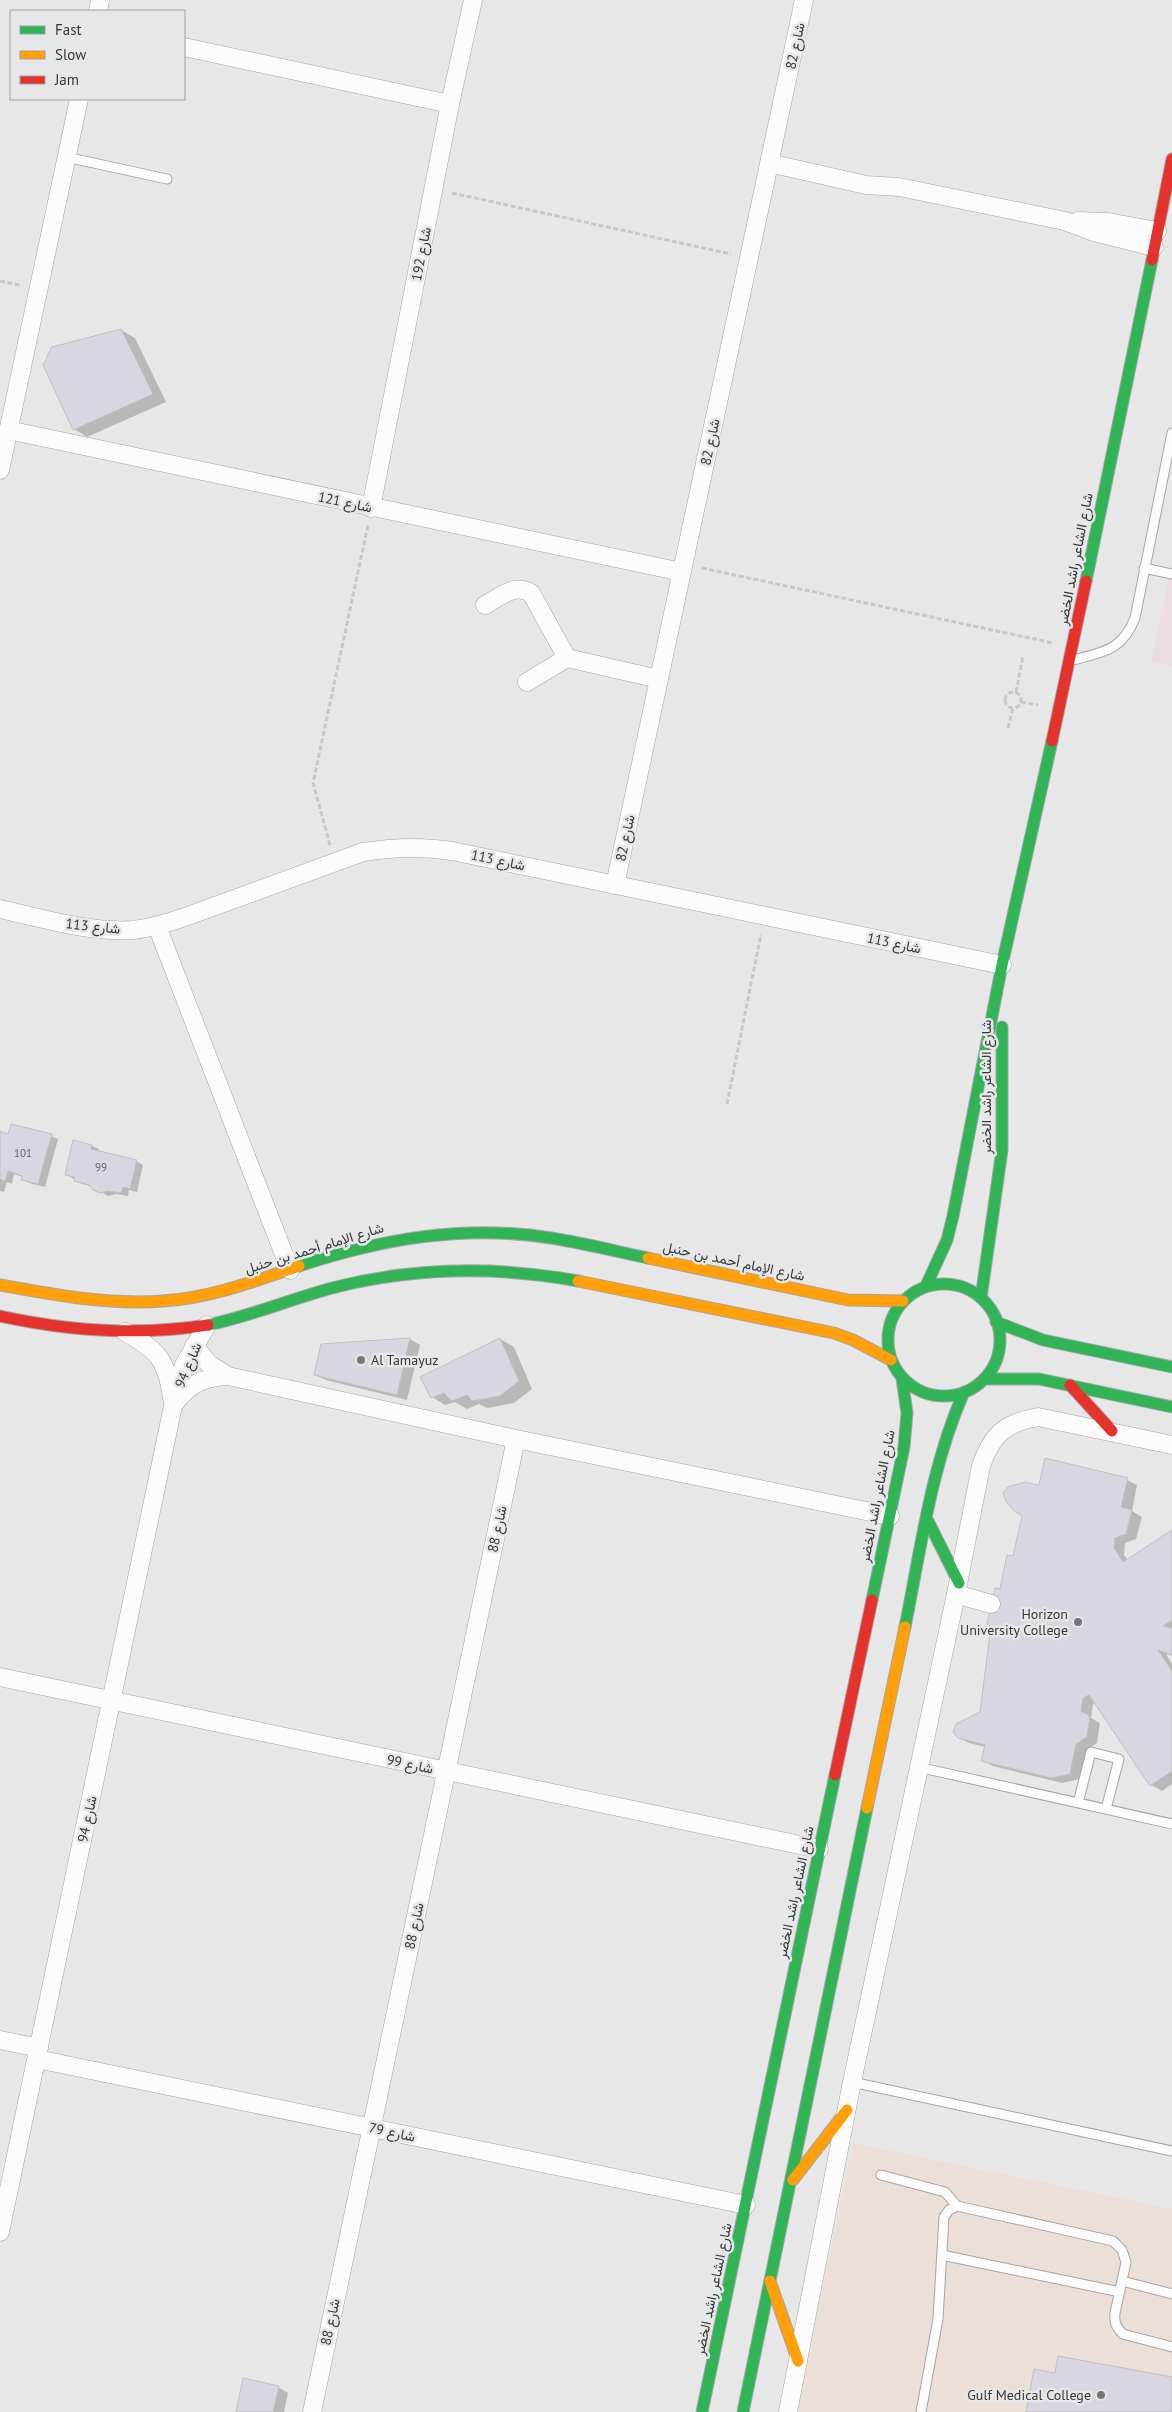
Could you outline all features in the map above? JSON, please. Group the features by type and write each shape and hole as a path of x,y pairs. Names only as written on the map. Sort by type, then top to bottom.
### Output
{"street":[{"name":"شارع 192","path":"371,508 450,104 473,0"},
{"name":"شارع 82","path":"615,885 804,0"},
{"path":"185,47 450,104"},
{"path":"0,470 79,100"},
{"path":"771,157 866,185 899,187 1065,221 1098,221 1156,239"},
{"name":"شارع الشاعر راشد الخضر","path":"926,1286 946,1240 953,1216 1002,965 1073,648 1156,239 1169,190 1172,158"},
{"name":"شارع 121","path":"8,430 371,508 683,568"},
{"path":"485,605 514,588 524,589 531,593 567,658"},
{"path":"527,682 567,658 659,679"},
{"name":"شارع 113","path":"0,909 98,928 132,930 157,926 334,860 392,847 422,847 452,851 1002,965"},
{"path":"157,926 290,1270"},
{"name":"شارع الشاعر راشد الخضر","path":"981,1298 1002,1150 1002,965"},
{"name":"شارع الإمام أحمد بن حنبل","path":"0,1285 102,1302 145,1303 187,1298 231,1289 361,1247 428,1233 510,1232 551,1238 848,1300 903,1301"},
{"path":"0,1316 72,1328 122,1331 207,1325 318,1292 368,1280 432,1271 498,1270 563,1277 834,1333 853,1340 891,1360"},
{"path":"940,1284 955,1285 969,1290 981,1298 996,1322 1000,1337 998,1352 993,1366 984,1378 964,1392 951,1396 938,1396 924,1393 902,1378 891,1360 888,1339 892,1318 903,1301 926,1286 940,1284"},
{"path":"996,1322 1043,1340 1172,1367"},
{"name":"شارع 94","path":"0,2232 173,1406 184,1365 207,1325"},
{"name":"شارع 94","path":"122,1331 151,1348 160,1357 170,1380 173,1406"},
{"path":"194,1346 209,1364 228,1376"},
{"path":"173,1406 183,1392 196,1382 212,1377 228,1376 516,1439 890,1516"},
{"path":"984,1378 1026,1377 1172,1406"},
{"name":"شارع الشاعر راشد الخضر","path":"702,2412 890,1516 906,1430 902,1378"},
{"path":"1070,1385 1112,1431"},
{"path":"743,2412 944,1443 964,1392"},
{"path":"788,2412 852,2082 958,1588 981,1466 988,1447 1000,1431 1018,1421 1038,1417 1172,1445"},
{"name":"شارع 88","path":"312,2412 370,2127 448,1772 516,1439"},
{"path":"928,1521 958,1588 991,1604"},
{"name":"شارع 99","path":"0,1677 819,1849"},
{"name":"شارع 79","path":"0,2040 38,2053 370,2127 746,2205"},
{"path":"790,2184 847,2110"},
{"path":"770,2280 798,2361"}],"lane":[{"path":"66,157 167,179"},
{"path":"1070,661 1110,650 1130,632 1172,433"},
{"path":"1144,568 1172,574"},
{"path":"1078,1803 1091,1752 1119,1759 1106,1809"},
{"path":"918,1768 1172,1824"},
{"path":"852,2082 1172,2151"},
{"path":"881,2175 936,2188 952,2198 957,2206"},
{"path":"921,2412 938,2319 944,2217 949,2210 957,2206 1114,2241 1122,2250 1126,2262 1114,2321 1117,2328 1122,2334 1172,2347"},
{"path":"942,2256 1120,2292"},
{"path":"1122,2282 1172,2294"}],"path":[{"path":"434,189 749,258"},
{"path":"334,860 313,783 371,508"},
{"path":"683,568 1073,648"},
{"path":"1016,692 1023,656"},
{"path":"1016,692 1021,698 1021,702 1016,708 1008,707 1005,698 1007,694 1016,692"},
{"path":"1008,728 1013,708"},
{"path":"726,1104 764,916"}],"shaded area":[{"path":"1172,563 1172,666 1151,662"},
{"path":"853,2143 1172,2209 1172,2412 797,2412"}],"building":[{"path":"121,329 153,394 73,430 43,365 52,347"},
{"path":"11,1124 52,1134 38,1184 21,1180 22,1176 8,1171 5,1181 0,1179 0,1131 8,1134"},
{"path":"73,1140 92,1145 91,1149 137,1160 130,1189 123,1187 121,1193 108,1191 100,1193 93,1190 89,1185 74,1181 74,1177 65,1175"},
{"name":"Al Tamayuz","path":"410,1338 397,1395 314,1375 321,1344"},
{"path":"500,1338 519,1381 500,1396 472,1401 467,1395 452,1401 444,1393 431,1398 420,1377"},
{"name":"Horizon University College","path":"1045,1458 1128,1478 1121,1507 1132,1510 1126,1534 1115,1538 1114,1548 1123,1562 1172,1530 1172,1620 1163,1626 1172,1628 1172,1655 1158,1650 1172,1671 1172,1771 1150,1786 1089,1695 1083,1698 1081,1711 1090,1716 1087,1737 1076,1744 1070,1774 1051,1778 981,1761 985,1745 958,1738 953,1732 956,1724 980,1712 991,1626 987,1624 991,1604 995,1588 1000,1589 1007,1555 1013,1556 1022,1516 1013,1510 1003,1493 1008,1487 1025,1482 1039,1485"},
{"name":"Gulf Medical College","path":"1058,2356 1172,2377 1172,2412 1026,2412 1034,2369 1055,2373"},
{"path":"243,2378 279,2386 273,2412 236,2412"}],"traffic: fast":[{"path":"1086,581 1152,260"},
{"path":"926,1286 947,1240 953,1216 1002,965 1052,741"},
{"path":"981,1298 1002,1150 1002,1027"},
{"path":"299,1266 330,1256 392,1242 455,1234 487,1233 551,1238 648,1258"},
{"path":"208,1325 332,1288 394,1276 455,1271 486,1271 547,1276 578,1281"},
{"path":"944,1284 955,1285 965,1289 983,1301 995,1319 999,1329 1000,1340 999,1351 995,1361 983,1379 965,1391 955,1395 944,1396 933,1395 923,1391 905,1379 893,1361 889,1351 888,1340 889,1329 893,1319 905,1301 923,1289 933,1285 944,1284"},
{"path":"996,1322 1043,1340 1172,1367"},
{"path":"872,1600 904,1447 907,1413 902,1378"},
{"path":"984,1379 1039,1379 1172,1407"},
{"path":"905,1627 935,1478 943,1449 964,1392"},
{"path":"928,1521 959,1583"},
{"path":"702,2412 835,1775"},
{"path":"743,2412 867,1808"}],"traffic: slow":[{"path":"648,1258 848,1300 903,1301"},
{"path":"0,1285 61,1296 101,1300 122,1302 163,1301 215,1293 299,1266"},
{"path":"578,1281 834,1333 853,1340 891,1360"},
{"path":"867,1808 905,1627"},
{"path":"793,2180 847,2110"},
{"path":"770,2281 798,2361"}],"traffic: jam":[{"path":"1152,260 1172,159"},
{"path":"1052,741 1086,581"},
{"path":"0,1316 52,1325 104,1330 156,1330 208,1325"},
{"path":"1070,1385 1112,1431"},
{"path":"835,1775 872,1600"}],"place":[{"name":"Al Tamayuz","path":"361,1360"},
{"name":"Horizon University College","path":"1078,1622"},
{"name":"Gulf Medical College","path":"1101,2395"}]}
